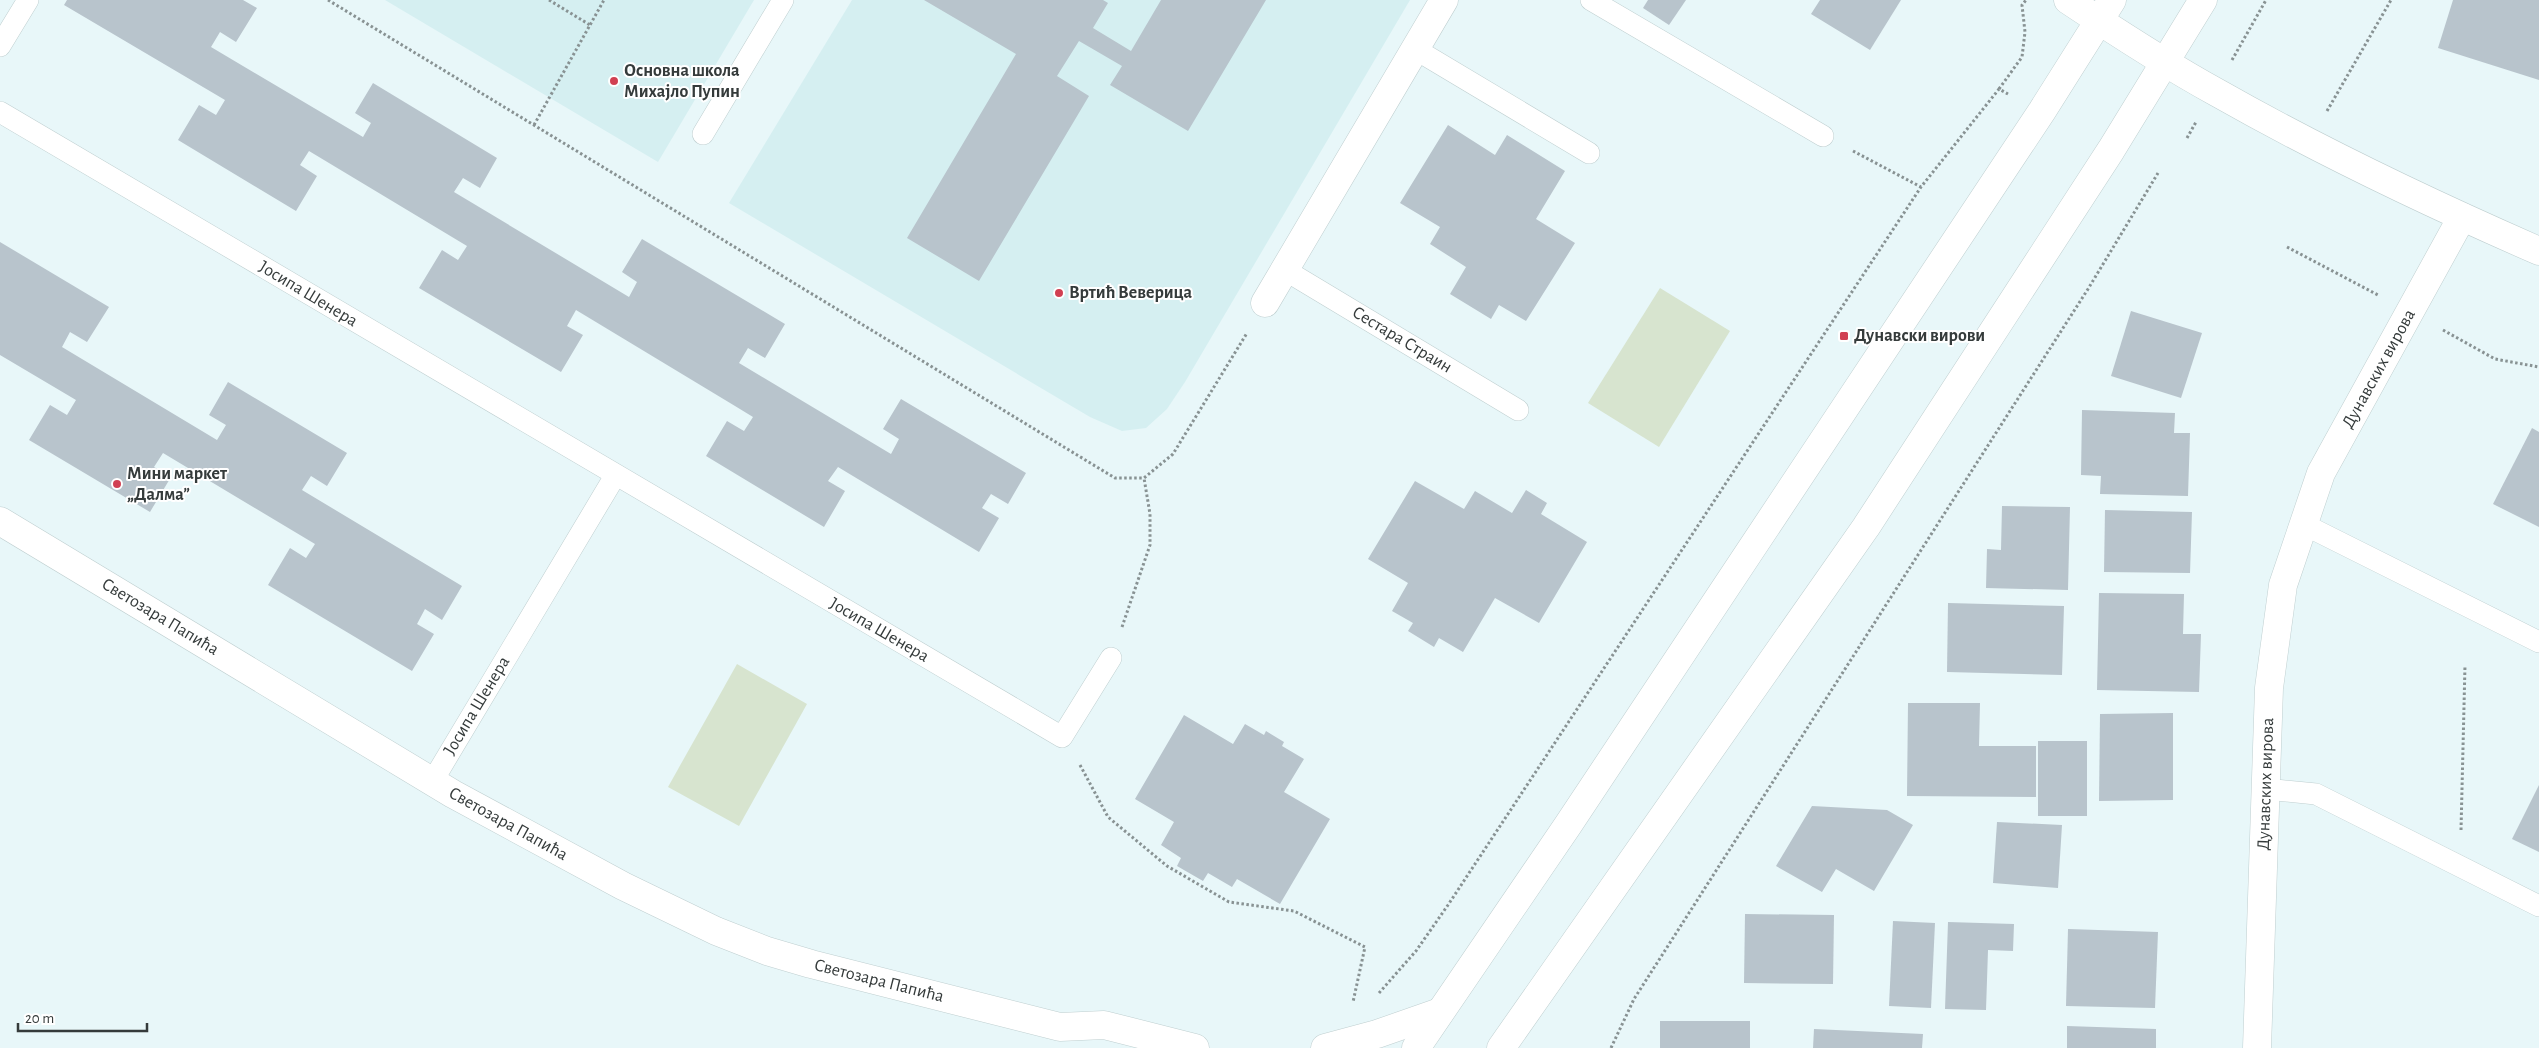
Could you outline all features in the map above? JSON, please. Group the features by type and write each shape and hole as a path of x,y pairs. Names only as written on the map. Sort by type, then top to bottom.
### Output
{"street":[{"path":"1265,303 1444,0"},
{"path":"2068,0 2106,10 2165,61 2214,92 2462,217 2539,251"},
{"path":"1504,1046 1866,527 2111,150 2203,0"},
{"path":"1416,1048 1574,817 2042,111 2106,10"},
{"name":"Дунавских вирова","path":"2258,1048 2269,688 2275,634 2284,585 2321,474 2462,217"},
{"name":"Светозара Папића","path":"0,521 432,782 672,911 767,951 1060,1027 1104,1025 1194,1048"},
{"path":"1334,1046 1440,1012"},
{"path":"1060,1027 1081,1048"}],"lane":[{"path":"0,46 28,0"},
{"path":"703,134 783,0"},
{"path":"1591,0 1823,136"},
{"path":"1415,49 1589,152"},
{"name":"Јосипа Шенера","path":"0,112 615,476 1062,737"},
{"name":"Сестара Страин","path":"1286,270 1518,410"},
{"name":"Јосипа Шенера","path":"432,782 615,476"},
{"path":"2303,524 2539,642"},
{"path":"1062,737 1111,658"},
{"path":"2266,789 2316,794 2539,906"}],"path":[{"path":"328,0 1115,478 1144,478 1173,454 1265,303"},
{"path":"549,0 590,25"},
{"path":"534,125 604,0"},
{"path":"1378,994 1416,951 1448,905 1921,187 2000,89 2022,57 2024,32 2022,5 2026,0"},
{"path":"2251,26 2266,0"},
{"path":"2310,142 2391,0"},
{"path":"2000,89 2042,111"},
{"path":"1823,136 1921,187"},
{"path":"1611,1048 1634,999 2088,289 2158,173"},
{"path":"1111,658 1150,544 1150,514 1144,478"},
{"path":"2460,866 2465,665"},
{"path":"1062,737 1085,772 1108,817 1167,866 1229,902 1294,912 1365,947 1334,1046"}],"shaded area":[{"name":"Основна школа Михајло Пупин","path":"385,0 754,0 658,162"},
{"name":"Вртић Веверица","path":"852,0 1410,0 1185,382 1167,409 1146,428 1122,431 1090,417 729,203"}],"green space":[{"path":"1660,288 1730,331 1659,447 1588,403"},
{"path":"737,664 807,704 739,826 668,787"}],"building":[{"path":"67,0 243,0 257,8 236,42 220,32 211,47 363,137 371,123 355,113 373,83 497,158 480,188 463,178 454,192 629,297 637,282 622,272 642,239 785,324 765,358 748,348 739,363 891,454 899,439 883,429 901,399 1026,473 1008,504 991,494 982,508 999,518 979,552 838,467 828,481 845,491 824,527 706,456 727,421 744,431 753,417 576,310 567,326 583,335 561,372 419,288 442,250 458,260 467,246 309,151 300,165 317,176 296,211 178,140 199,105 216,115 225,100 64,5"},
{"path":"924,0 1103,0 1108,3 1093,28 1131,51 1161,0 1266,0 1188,131 1110,85 1122,66 1079,41 1057,76 1089,96 979,281 907,238 1016,54"},
{"path":"1648,0 1686,0 1669,25 1643,8"},
{"path":"1820,0 1901,0 1870,50 1811,14"},
{"path":"2453,0 2539,0 2539,80 2438,48"},
{"path":"1448,125 1495,155 1507,135 1565,171 1536,219 1575,243 1526,321 1499,305 1491,319 1450,294 1466,267 1430,244 1440,227 1400,203"},
{"path":"0,242 109,307 87,342 70,332 62,347 217,440 226,425 209,415 228,382 347,453 327,486 311,476 302,490 462,586 442,620 425,609 417,624 434,634 412,671 268,585 290,548 306,558 315,544 163,453 154,467 171,477 150,512 29,440 50,405 67,415 76,400 0,355"},
{"path":"2131,311 2202,333 2181,398 2111,376"},
{"path":"2082,410 2175,413 2174,433 2190,433 2188,496 2100,494 2101,476 2081,475"},
{"path":"2532,428 2539,432 2539,527 2493,504"},
{"path":"1415,481 1464,509 1475,491 1512,513 1526,490 1547,503 1541,514 1587,542 1539,623 1495,598 1463,652 1439,638 1434,647 1408,631 1413,623 1392,611 1408,583 1368,559"},
{"path":"2002,506 2070,507 2068,590 1986,588 1987,549 2001,550"},
{"path":"2105,510 2192,512 2190,573 2104,572"},
{"path":"2099,593 2184,594 2183,634 2201,634 2199,692 2097,690"},
{"path":"1948,603 2064,606 2062,675 1947,672"},
{"path":"1908,703 1980,703 1979,746 2036,746 2036,797 1907,796"},
{"path":"2173,713 2173,800 2099,801 2100,714"},
{"path":"1184,715 1233,744 1245,724 1264,735 1266,731 1284,742 1282,746 1304,759 1284,792 1330,819 1280,904 1237,879 1232,887 1208,873 1203,881 1177,866 1181,858 1161,845 1174,822 1135,799"},
{"path":"2038,741 2087,741 2087,816 2038,816"},
{"path":"2539,785 2539,852 2512,839"},
{"path":"1812,806 1887,810 1913,825 1874,891 1836,869 1822,892 1776,866"},
{"path":"1997,822 2062,825 2058,888 1993,883"},
{"path":"1745,914 1834,915 1833,984 1744,983"},
{"path":"1893,921 1935,923 1931,1008 1889,1006"},
{"path":"1948,922 2014,924 2013,951 1988,950 1986,1010 1945,1009"},
{"path":"2068,929 2158,932 2155,1008 2066,1006"},
{"path":"1660,1021 1750,1021 1750,1048 1660,1048"},
{"path":"2067,1026 2156,1029 2156,1048 2067,1048"},
{"path":"1814,1029 1923,1034 1922,1048 1813,1048"}],"place":[{"name":"Основна школа Михајло Пупин","path":"614,81"},
{"name":"Вртић Веверица","path":"1059,293"},
{"name":"Дунавски вирови","path":"1844,336"},
{"name":"Мини маркет „Далма”","path":"117,484"}]}
